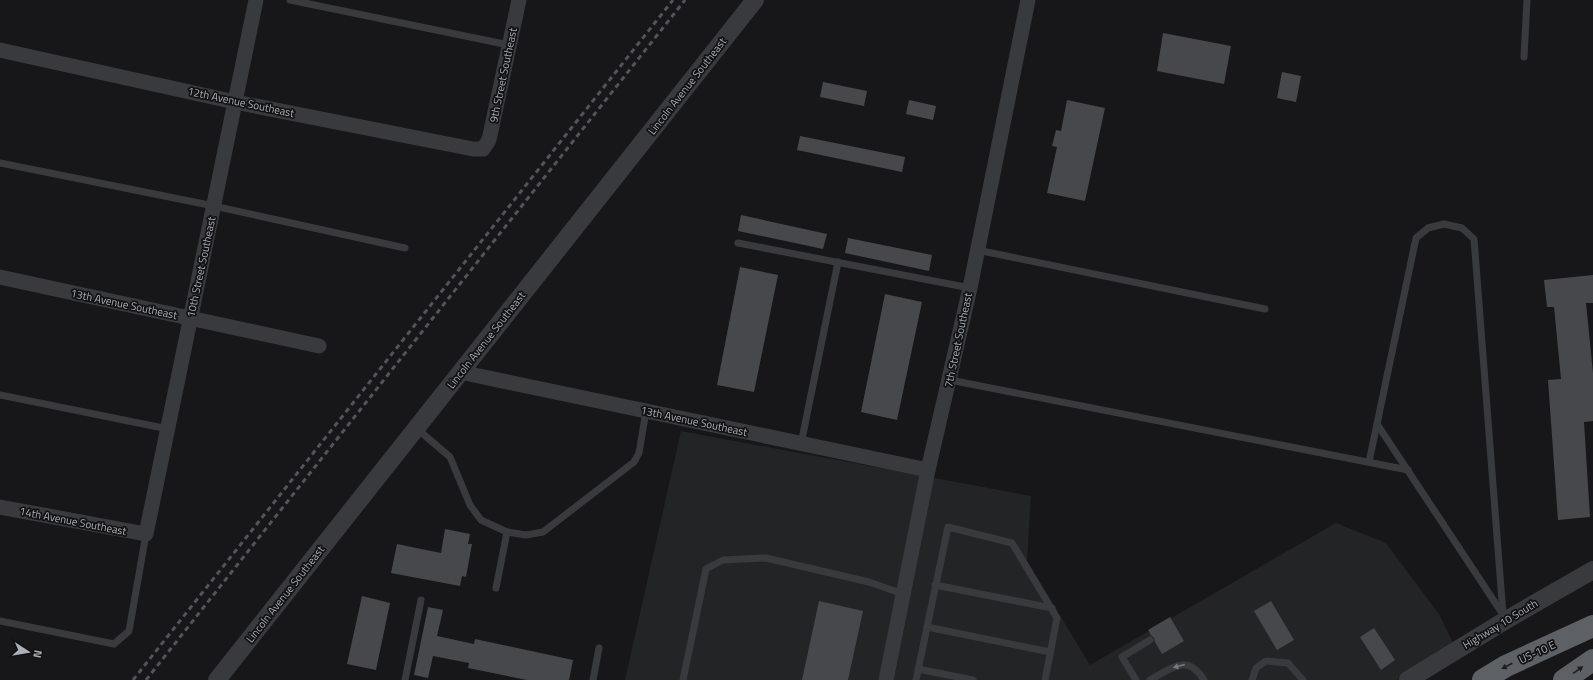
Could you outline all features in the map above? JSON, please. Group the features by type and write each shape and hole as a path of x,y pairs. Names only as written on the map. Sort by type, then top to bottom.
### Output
{"highway":[{"name":"US-10 E","path":"1484,680 1506,666 1593,626"},
{"path":"1564,680 1593,660"}],"street":[{"name":"10th Street Southeast","path":"146,534 256,0"},
{"name":"9th Street Southeast","path":"483,149 489,140 518,0"},
{"name":"Lincoln Avenue Southeast","path":"217,680 755,0"},
{"name":"7th Street Southeast","path":"886,680 928,470 970,288 1028,0"},
{"name":"12th Avenue Southeast","path":"0,50 235,102 473,150 483,149"},
{"name":"13th Avenue Southeast","path":"0,277 319,346"},
{"name":"13th Avenue Southeast","path":"460,372 928,470"},
{"name":"14th Avenue Southeast","path":"0,507 146,534"},
{"name":"Highway 10 South","path":"1408,680 1504,617 1593,570"}],"lane":[{"path":"290,0 509,45"},
{"path":"1524,57 1527,0"},
{"path":"0,164 214,206 405,248"},
{"path":"1369,462 1416,238 1428,228 1444,224 1462,228 1474,239 1504,617"},
{"path":"738,243 970,288"},
{"path":"977,250 1265,309"},
{"path":"801,444 838,262"},
{"path":"950,380 1408,470"},
{"path":"0,395 168,428"},
{"path":"416,428 450,457 470,505 481,520 507,532 526,535 544,532 634,462 639,453 646,411"},
{"path":"1377,424 1504,617"},
{"path":"916,680 948,527 1012,543 1058,618 1045,680"},
{"path":"496,588 507,532"},
{"path":"0,621 114,644 129,631 146,534"},
{"path":"683,680 706,570 723,560 766,558 869,582 903,594"},
{"path":"935,585 1052,608"},
{"path":"405,680 421,600"},
{"path":"927,626 1050,652"},
{"path":"1136,680 1122,657 1150,640"},
{"path":"593,680 600,648"},
{"path":"1252,680 1256,668 1266,661 1288,663 1303,680"},
{"path":"1150,680 1180,665 1186,664 1198,670 1204,680"},
{"path":"918,669 973,680"}],"shaded area":[{"path":"681,431 1031,496 1027,561 1090,665 1336,523 1386,543 1439,614 1454,645 1397,680 625,680"}],"building":[{"path":"1163,33 1231,46 1224,84 1157,71"},
{"path":"1282,72 1301,76 1296,102 1277,98"},
{"path":"823,82 867,91 864,106 820,97"},
{"path":"909,100 936,106 933,120 906,114"},
{"path":"1067,100 1105,108 1085,201 1047,193 1057,147 1052,146 1056,130 1061,131"},
{"path":"800,136 905,157 902,172 797,150"},
{"path":"741,215 827,234 823,249 738,231"},
{"path":"848,238 932,255 929,271 845,253"},
{"path":"740,267 778,275 754,392 717,385"},
{"path":"1593,275 1593,303 1586,303 1593,373 1593,421 1584,422 1590,517 1558,520 1548,380 1561,379 1554,307 1547,307 1544,280"},
{"path":"885,294 922,302 897,420 861,412"},
{"path":"445,529 470,534 468,544 472,544 466,577 462,576 460,586 391,573 397,544 441,553"},
{"path":"362,596 390,603 376,670 347,664"},
{"path":"819,601 863,611 848,680 802,680"},
{"path":"1271,601 1294,640 1277,650 1254,611"},
{"path":"428,607 443,610 437,636 474,644 475,639 573,660 569,680 527,680 468,668 469,663 433,656 428,678 414,675"},
{"path":"1170,617 1184,641 1162,654 1148,630"},
{"path":"1374,628 1395,660 1381,670 1360,637"}],"railway":[{"path":"133,680 673,0"},
{"path":"146,680 685,0"}]}
